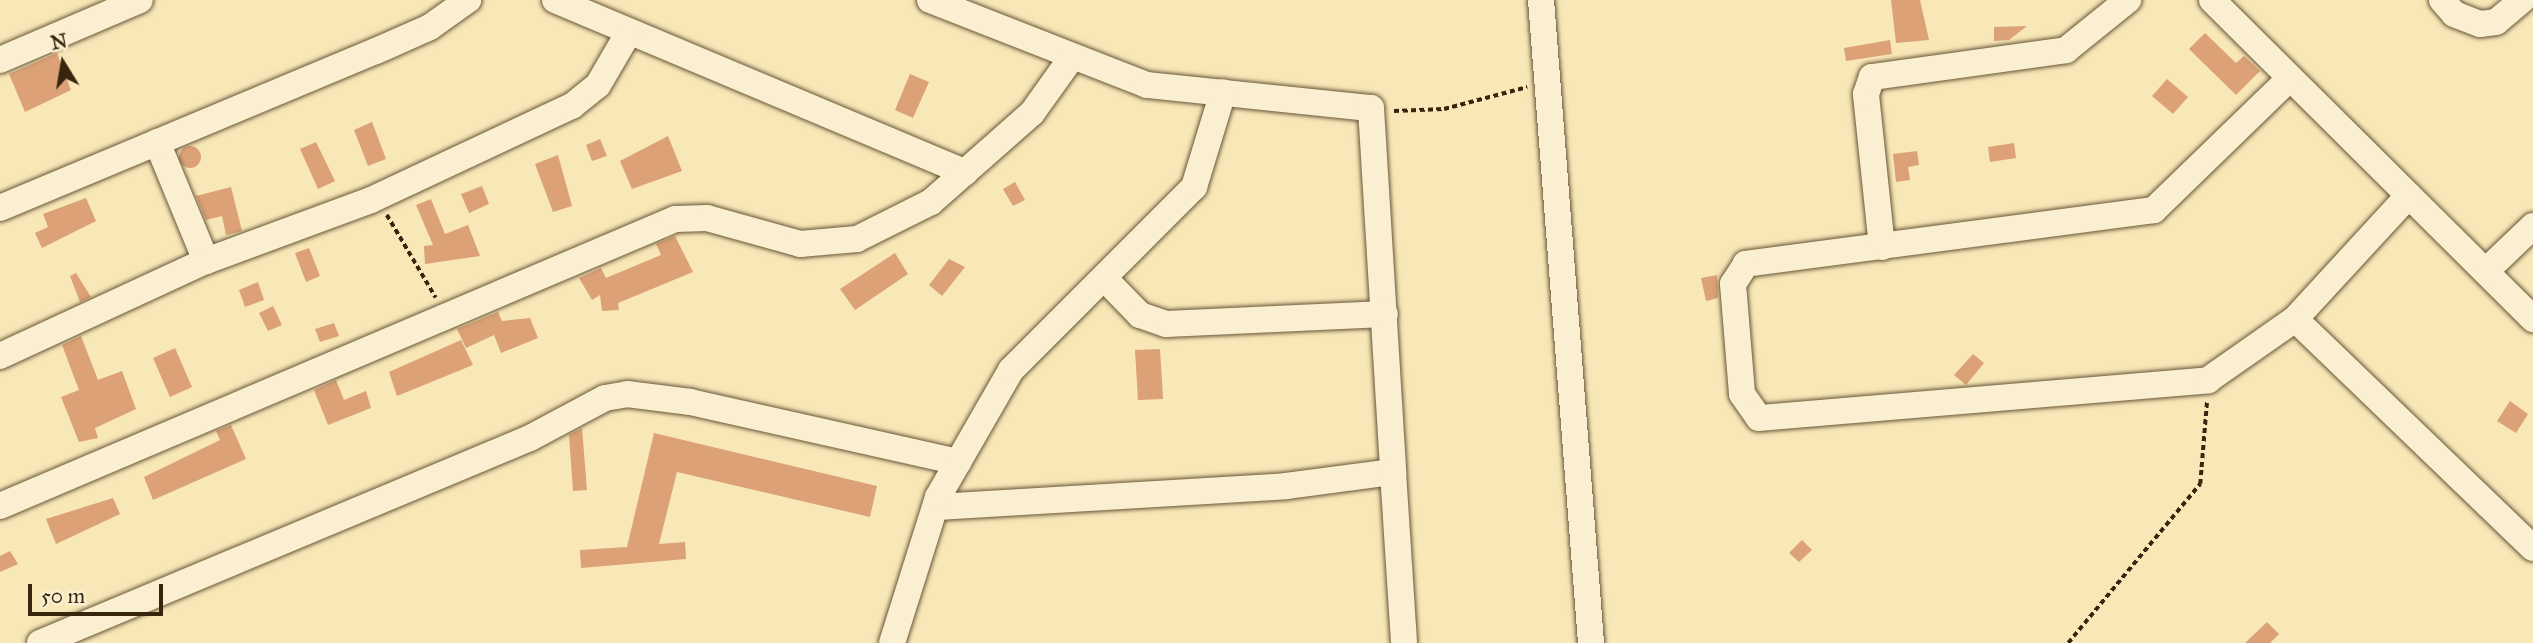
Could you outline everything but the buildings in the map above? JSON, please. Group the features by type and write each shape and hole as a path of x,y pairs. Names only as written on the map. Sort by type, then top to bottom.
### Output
{"street":[{"path":"0,60 139,0"},
{"path":"0,208 430,27 468,0"},
{"path":"555,0 965,172"},
{"path":"930,0 1070,60 1147,85 1371,108 1404,643"},
{"path":"1541,0 1551,80 1591,643"},
{"path":"1882,247 1866,94 1872,77 2066,50 2128,0"},
{"path":"2212,0 2288,80 2533,318"},
{"path":"2442,0 2454,13 2480,24 2496,22 2522,0"},
{"path":"0,356 206,261 371,200 586,98 629,32"},
{"path":"0,506 674,219 706,218 800,244 839,245 914,213 1032,113 1070,60"},
{"path":"2288,80 2154,210 1746,264 1733,284 1742,394 1759,418 2208,380 2295,319 2409,195"},
{"path":"892,643 937,507 958,462 1011,370 1105,279 1194,187 1223,92"},
{"path":"157,142 206,261"},
{"path":"2486,271 2533,226"},
{"path":"1105,279 1140,315 1167,324 1385,314"},
{"path":"2295,319 2533,548"},
{"path":"50,641 530,438 616,396 690,402 958,462"},
{"path":"937,507 1286,486 1393,472"}],"path":[{"path":"1371,108 1444,109 1551,80"},
{"path":"371,200 397,226 445,316"},
{"path":"2068,643 2200,484 2208,380"}]}
